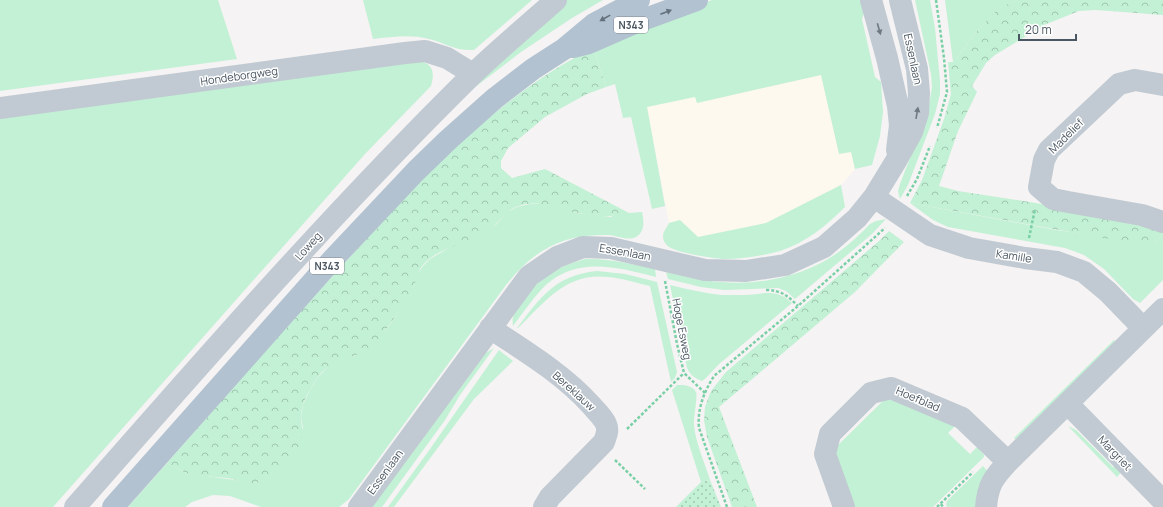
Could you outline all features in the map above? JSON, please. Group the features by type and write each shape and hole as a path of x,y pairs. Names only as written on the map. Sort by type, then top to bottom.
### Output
{"main road":[{"name":"N343","path":"114,507 333,259 416,171 448,140 494,99 533,69 564,49 594,24 639,0"},
{"name":"N343","path":"564,49 589,43 637,22 697,0"}],"street":[{"name":"Loweg","path":"75,507 184,382 334,216 473,74 556,0"},
{"name":"Essenlaan","path":"871,0 898,106 900,125 896,161"},
{"name":"Essenlaan","path":"359,507 529,276 557,257 584,247 611,248 659,269 746,271 784,265 824,247 857,218 874,197 896,161 912,132 918,113 919,93 917,69 900,0"},
{"name":"Hondeborgweg","path":"0,108 425,51 447,58 473,74"},
{"name":"Madelief","path":"1039,187 1044,160 1050,150 1119,84 1135,80 1163,85"},
{"path":"1039,187 1053,199 1142,214 1163,222"},
{"name":"Kamille","path":"874,197 930,235 969,248 1057,262 1084,272 1108,292 1143,328"},
{"path":"986,507 987,495 993,479 1008,462 1163,309"},
{"name":"Bereklauw","path":"490,328 559,376 582,395 601,416 606,425 604,440"},
{"name":"Hoefblad","path":"844,507 825,454 830,434 871,393 891,388 962,418 1008,462"},
{"name":"Margriet","path":"1068,404 1163,501"},
{"path":"544,507 550,498 604,440"}],"path":[{"path":"1026,258 1039,187"},
{"path":"727,507 699,428 698,418 705,393 714,376 798,306 888,224 897,213"},
{"path":"659,269 665,281 672,283"},
{"name":"Hoge Esweg","path":"659,269 665,281 684,373 705,393"},
{"path":"764,290 775,290 788,295 798,306"},
{"path":"645,489 604,440 627,430 684,373"},
{"path":"940,504 943,507"}],"shaded area":[{"path":"821,75 839,154 851,151 855,169 841,185 766,223 698,237 680,220 669,223 647,107 695,96 697,103"}],"green space":[{"path":"0,0 218,0 237,59 0,91"},
{"path":"363,0 532,0 474,50 467,50 455,48 422,37 401,36 373,39"},
{"path":"567,0 603,0 572,18 521,52 449,107"},
{"path":"712,0 862,0 865,10 862,19 875,77 881,82 883,112 880,136 872,165 855,169 851,152 839,154 821,75 697,103 695,97 647,107 665,206 652,209 631,117 623,118 615,84 606,87 593,48 627,32"},
{"path":"915,0 930,0 935,28 940,94 935,114 908,185 900,199 898,191 900,184 928,111 932,87 931,74"},
{"path":"945,0 1017,0 998,10 979,29 953,62"},
{"path":"1017,0 1163,0 1163,15 1096,10 1079,11 1044,25 995,55 986,63 972,86 977,92 958,131 939,186 958,191 1138,221 1163,230 1163,233 1155,244 1131,243 910,203 922,180 944,119 951,94 948,62 953,62 979,29 998,9"},
{"path":"593,48 606,87 587,94 545,117 508,148 501,161 501,168 512,178 545,169 631,214 598,216 571,212 541,204 525,204 511,210 486,233 445,250 430,259 420,269 412,292 407,300 375,343 361,353 331,365 318,377 307,396 301,411 302,434 298,448 283,469 269,479 253,483 196,475 186,473 167,463 311,300 432,169 469,134 508,102 549,73"},
{"path":"411,58 430,66 433,73 431,86 365,154 53,507 0,507 0,112"},
{"path":"841,185 845,207 807,239 780,251 746,258 720,259 675,250 668,246 664,240 663,236 669,223 680,220 698,237 766,223"},
{"path":"910,203 1056,230 1155,244 1163,233 1163,280 1140,303 1133,299 1104,269 1084,255 1065,248 948,227 933,220"},
{"path":"530,204 546,204 577,213 611,217 616,214 642,212 643,226 639,235 633,238 609,235 592,235 563,241 539,253 517,272 349,499 339,507 261,507 230,496 213,495 192,502 185,507 128,507 167,463 186,473 255,483 269,478 303,428 301,416 303,405 319,376 329,366 339,360 356,355 386,330 410,296 416,276 423,266 430,259 452,246 470,240 496,225 506,213 517,207"},
{"path":"886,219 872,234 795,299 786,291 778,288 724,290 701,287 668,279 666,272 707,281 736,283 784,277 814,267 848,245 870,224"},
{"path":"889,231 904,242 855,292 719,407 757,507 732,507 707,437 704,420 705,407 711,391 726,372"},
{"path":"585,259 611,260 655,269 656,277 611,267 581,268 567,272 554,279 541,290 513,326 515,310 522,299 538,282 555,270"},
{"path":"597,271 625,274 657,282 677,372 675,378 671,382 650,286 624,279 608,277 580,279 557,291 517,328 534,306 550,289 570,278"},
{"path":"670,285 721,295 770,293 781,295 792,303 718,365 702,381 693,376 687,368"},
{"path":"1114,340 1118,344 1018,442 1014,438"},
{"path":"494,348 460,395 445,420 382,507 372,507 484,354"},
{"path":"499,350 513,361 474,399 394,507 388,507 430,449"},
{"path":"677,385 685,385 696,392 694,423 695,433 710,480 701,482 672,390"},
{"path":"889,395 958,423 948,433 970,454 977,447 984,455 984,457 933,507 850,507 831,452"},
{"path":"1068,426 1076,430 1113,467 1120,467 1123,470 1117,477"},
{"path":"983,466 989,473 979,507 947,507 947,501"},
{"path":"710,480 721,507 676,507 701,482"}]}
